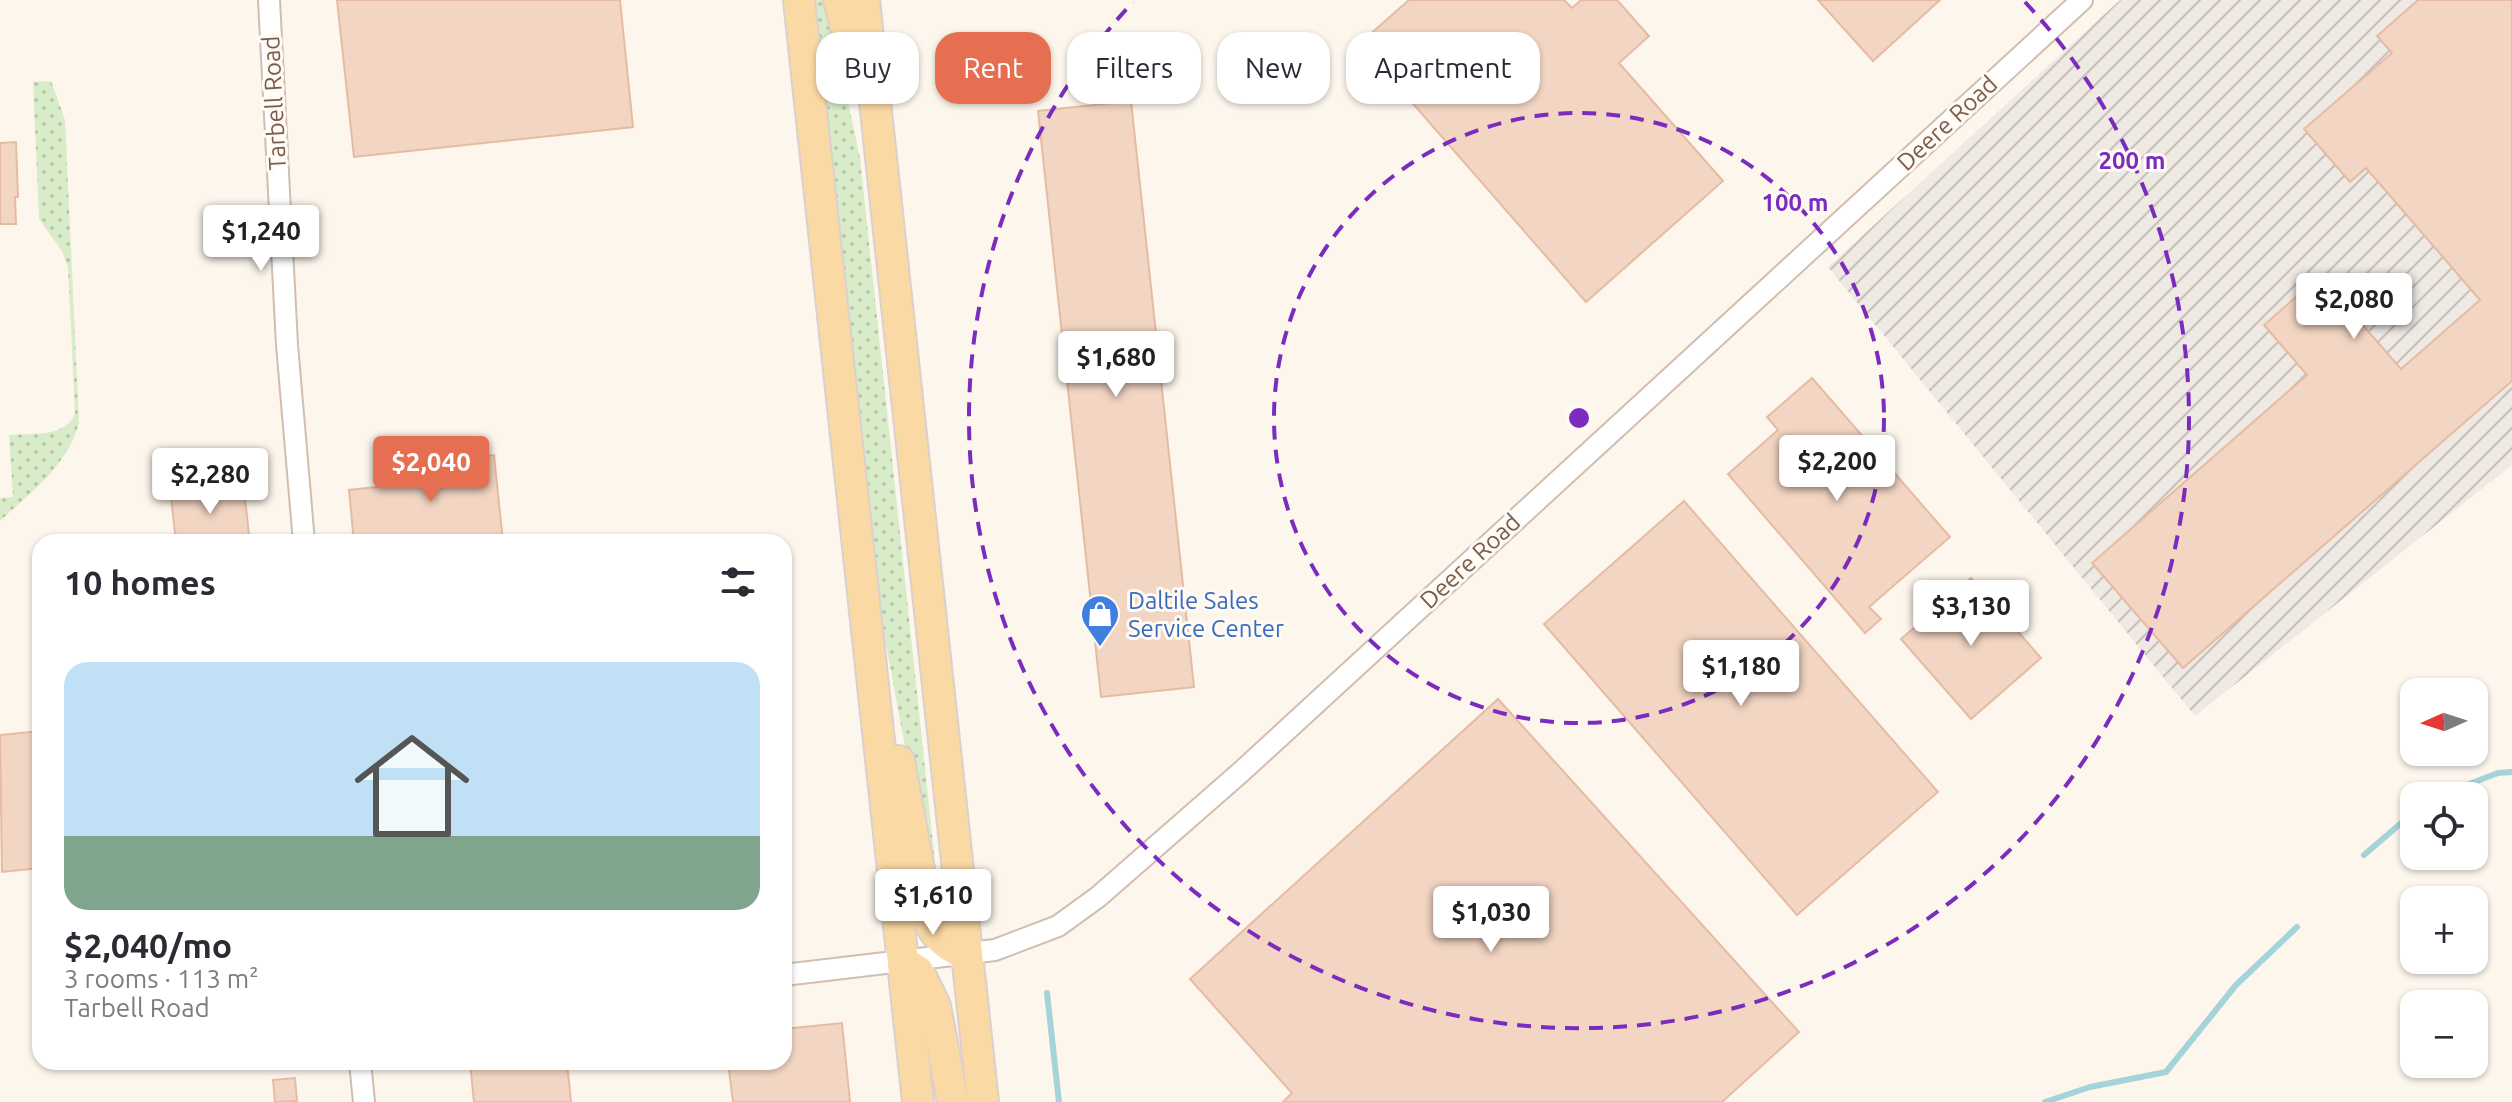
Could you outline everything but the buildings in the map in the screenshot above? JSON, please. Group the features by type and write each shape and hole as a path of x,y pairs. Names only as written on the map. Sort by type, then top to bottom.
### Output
{"main road":[{"path":"799,0 918,1102"},
{"path":"839,0 881,164"},
{"path":"864,0 983,1102"},
{"path":"867,627 902,776 928,919 943,942 967,955"},
{"path":"903,962 918,971 935,1006 953,1102"}],"street":[{"name":"Tarbell Road","path":"269,0 286,329 303,534"},
{"name":"Deere Road","path":"792,974 995,950 1058,926 1098,897 1253,761 2082,0"},
{"path":"361,1070 364,1102"}],"shaded area":[{"path":"2120,0 2512,0 2512,465 2195,716 1828,267"}],"green space":[{"path":"812,0 826,0 833,32 816,32 816,38"},
{"path":"51,81 65,120 79,423 57,465 0,521 0,498 13,497 9,435 56,430 71,421 75,413 68,267 62,251 39,219 33,82"},
{"path":"823,104 848,104 860,158 940,909 935,909 872,569"}],"waterway":[{"path":"2475,782 2498,773 2512,772"},
{"path":"2364,855 2400,824"},
{"path":"2045,1102 2090,1087 2166,1072 2236,985 2297,927"},
{"path":"1047,993 1059,1102"}],"place":[{"name":"Daltile Sales Service Center","path":"1100,648"}]}
